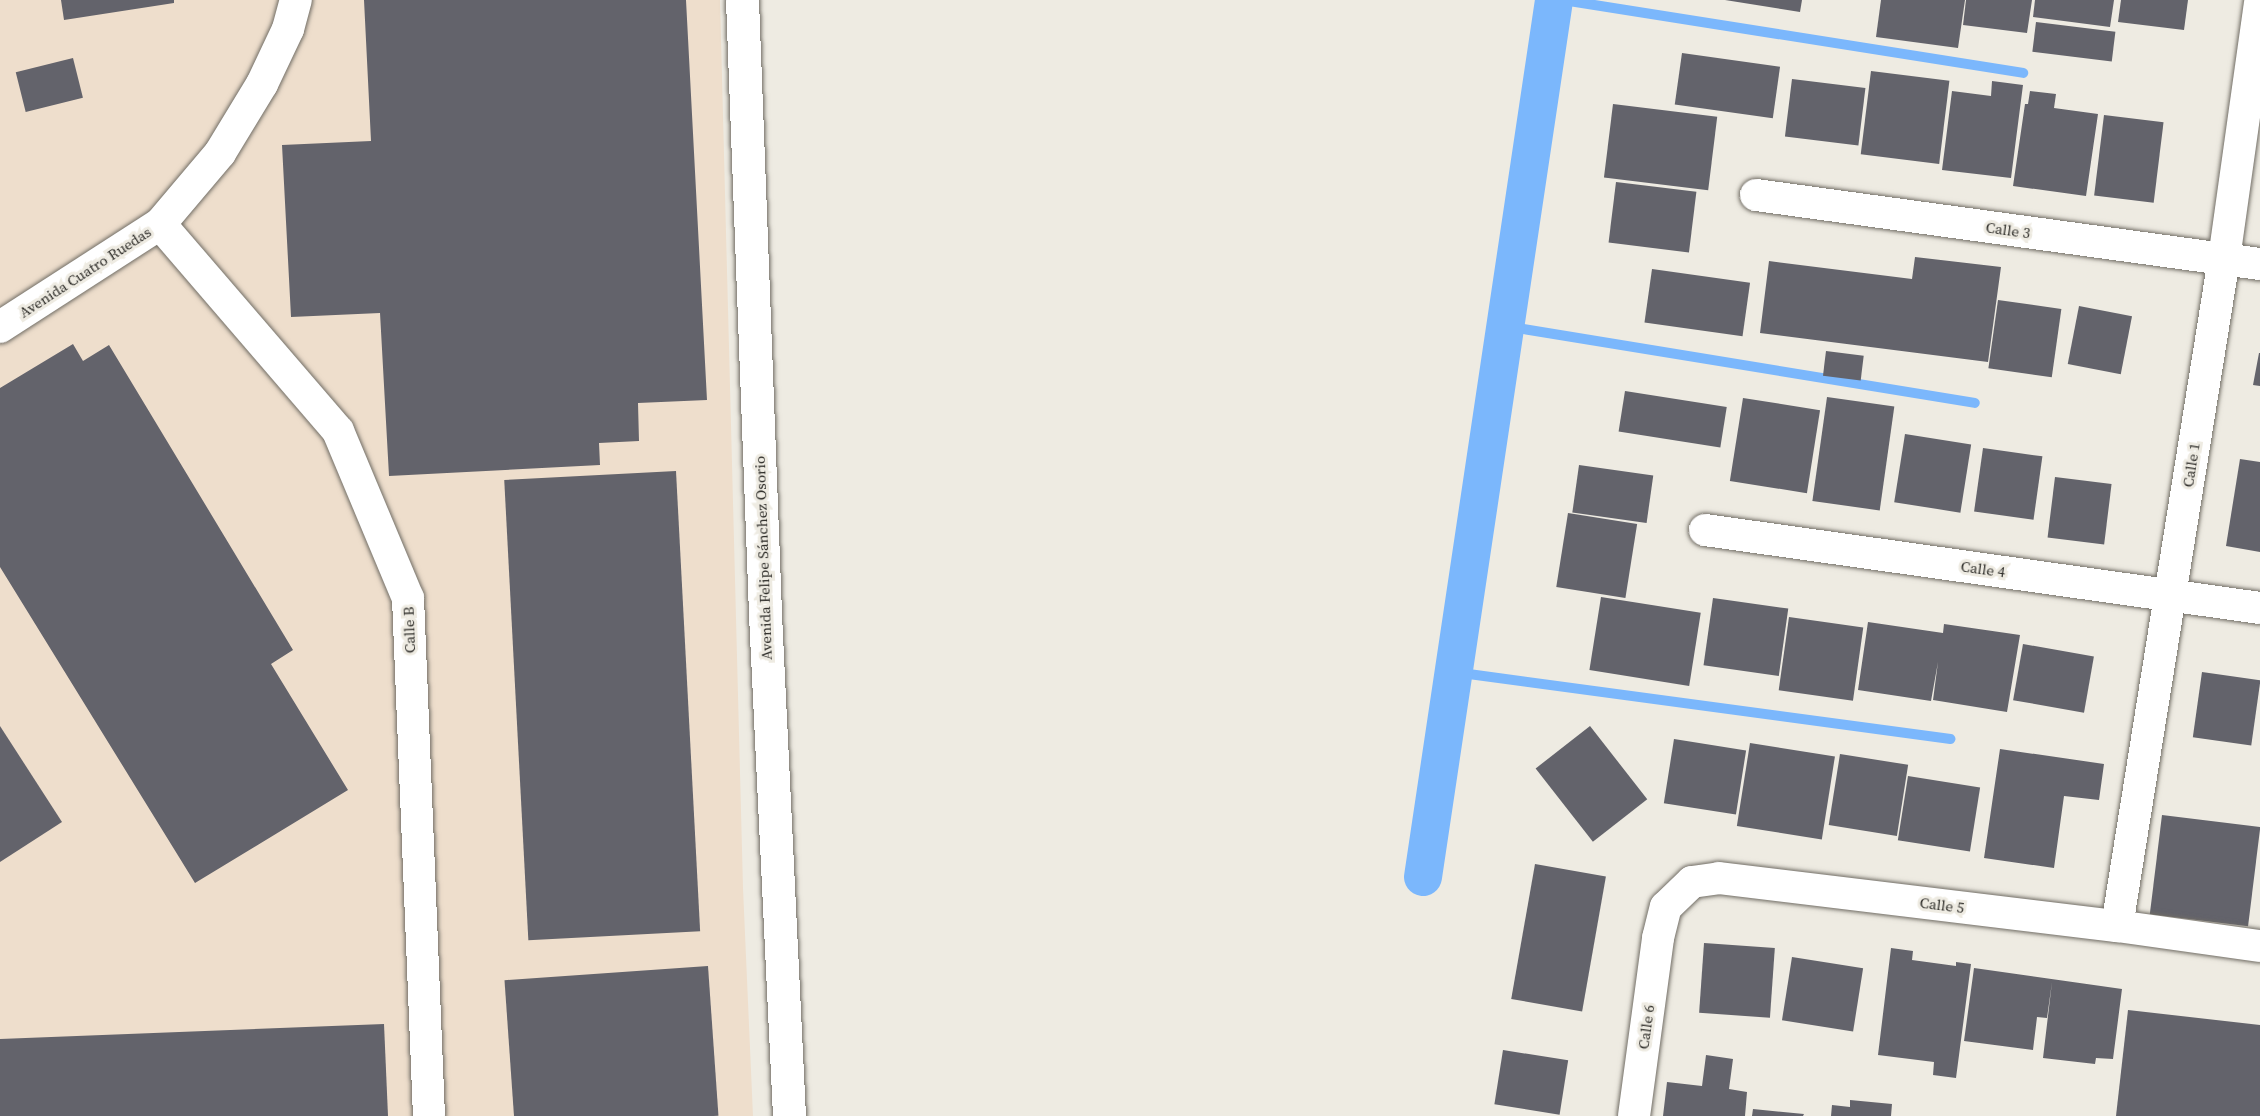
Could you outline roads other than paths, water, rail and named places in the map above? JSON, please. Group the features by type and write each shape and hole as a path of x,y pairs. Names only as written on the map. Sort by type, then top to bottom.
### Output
{"street":[{"name":"Avenida Cuatro Ruedas","path":"0,327 160,224 220,153 262,84 288,29 296,0"},
{"name":"Avenida Felipe Sánchez Osorio","path":"742,0 765,626 789,1116"},
{"name":"Calle 1","path":"2117,926 2224,259 2260,3"},
{"name":"Calle 3","path":"1756,195 2260,264"},
{"name":"Calle B","path":"160,224 338,431 408,598 429,1116"},
{"name":"Calle 4","path":"1705,530 2260,608"},
{"name":"Calle 5","path":"1659,938 1666,907 1692,882 1719,878 2117,926 2260,946"},
{"name":"Calle 6","path":"1634,1116 1659,938"}],"waterway":[{"path":"1423,877 1554,0"},
{"path":"1563,0 2023,73"},
{"path":"1505,326 1975,403"},
{"path":"1454,672 1951,739"}]}
